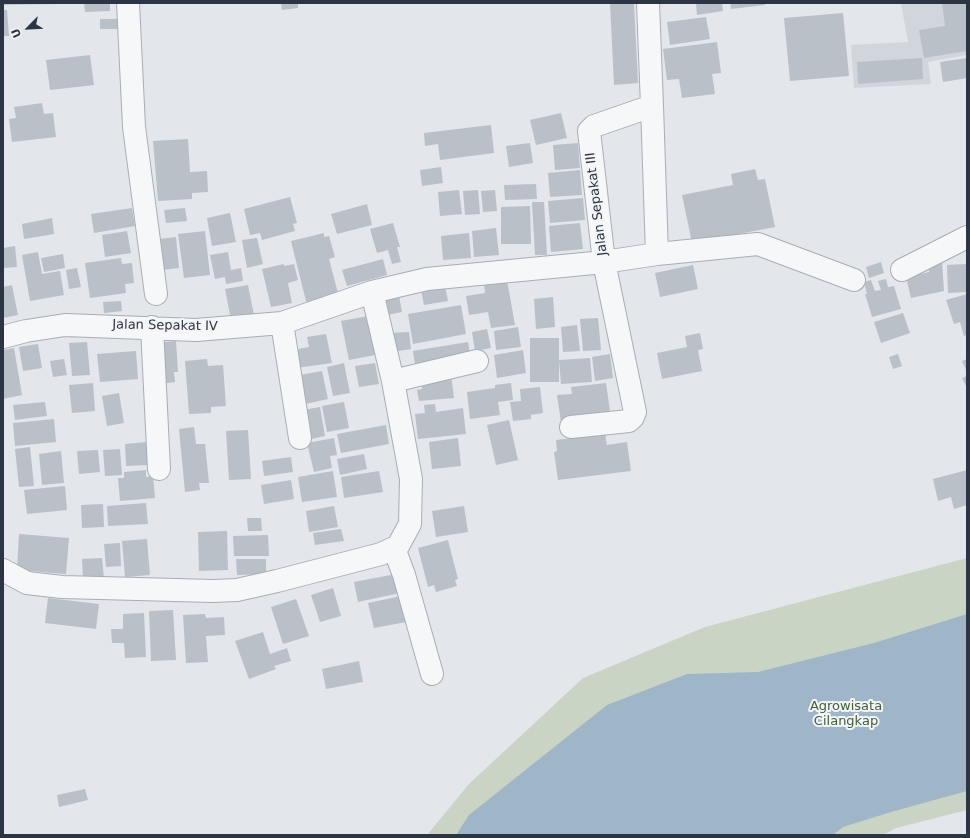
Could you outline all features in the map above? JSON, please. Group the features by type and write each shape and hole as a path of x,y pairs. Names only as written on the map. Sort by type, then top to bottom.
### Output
{"street":[{"path":"128,3 134,127 156,294"},
{"path":"648,3 657,254"},
{"name":"Jalan Sepakat III","path":"372,292 427,279 604,262 589,131 594,126 652,106"},
{"path":"902,270 967,237"},
{"path":"571,427 620,423 634,418 635,412 604,262 657,254 758,244 854,280"},
{"path":"3,570 27,583 62,587 213,591 237,590 381,554 398,546 410,524 411,479 393,382 372,292"},
{"name":"Jalan Sepakat IV","path":"3,336 66,325 152,327 196,330 282,323 372,292"},
{"path":"282,323 300,438"},
{"path":"152,327 159,469"},
{"path":"393,382 477,361"},
{"path":"394,548 404,575 432,674"}],"shaded area":[{"path":"901,3 967,3 967,55 928,62 931,84 854,88 851,45 908,42"}],"green space":[{"name":"Agrowisata Cilangkap","path":"967,558 967,810 896,828 883,835 427,835 469,784 583,678 705,627"}],"water":[{"name":"Agrowisata Cilangkap","path":"967,614 967,791 843,827 833,835 456,835 469,815 607,705 687,674 758,672 874,643"}],"building":[{"path":"3,3 56,3 56,4 3,5"},
{"path":"84,3 110,3 110,11 85,12"},
{"path":"281,3 298,3 298,8 282,10"},
{"path":"610,3 634,3 638,83 614,85"},
{"path":"696,3 722,3 723,11 697,15"},
{"path":"730,3 765,3 765,5 731,9"},
{"path":"942,3 967,3 967,51 924,58 919,30 945,26"},
{"path":"3,10 7,10 9,36 3,36"},
{"path":"843,13 849,76 790,81 784,18"},
{"path":"706,17 710,39 670,45 667,22"},
{"path":"100,19 117,19 117,29 100,29"},
{"path":"717,42 721,73 712,74 715,94 682,98 679,79 667,80 663,49"},
{"path":"90,55 94,85 50,90 46,60"},
{"path":"922,58 923,79 858,84 857,62"},
{"path":"967,58 967,78 943,82 940,62"},
{"path":"42,103 44,114 53,113 56,137 12,142 9,119 16,118 14,107"},
{"path":"561,113 567,138 536,145 530,120"},
{"path":"491,125 494,153 440,160 438,144 425,146 424,133"},
{"path":"188,139 190,172 207,171 208,192 192,193 192,199 158,201 153,141"},
{"path":"530,143 533,163 509,167 506,146"},
{"path":"578,143 580,168 555,170 553,145"},
{"path":"441,167 443,183 422,186 420,170"},
{"path":"755,169 758,180 765,179 775,227 692,243 682,195 733,185 731,174"},
{"path":"580,170 582,195 550,197 548,173"},
{"path":"536,184 537,199 505,200 504,185"},
{"path":"459,190 462,214 440,216 438,192"},
{"path":"478,190 480,214 465,215 463,191"},
{"path":"495,190 497,211 483,212 481,191"},
{"path":"290,197 297,223 293,224 295,231 262,240 260,233 250,235 244,209"},
{"path":"583,198 585,220 550,223 548,201"},
{"path":"532,202 544,202 547,255 535,255"},
{"path":"367,204 372,225 337,234 331,214"},
{"path":"530,206 531,244 501,244 501,207"},
{"path":"132,208 135,226 94,233 91,214"},
{"path":"185,208 187,221 166,223 164,210"},
{"path":"230,213 236,242 212,246 207,218"},
{"path":"52,218 54,234 24,239 22,224"},
{"path":"393,223 400,247 397,247 401,262 392,264 388,250 377,253 370,229"},
{"path":"580,223 583,249 551,252 549,226"},
{"path":"496,228 499,255 474,257 472,231"},
{"path":"127,231 131,253 105,257 102,235"},
{"path":"205,231 210,275 184,278 178,234"},
{"path":"324,233 324,237 329,236 335,257 329,259 339,297 307,305 291,241"},
{"path":"469,233 471,258 443,260 441,236"},
{"path":"176,237 179,268 163,270 159,239"},
{"path":"257,238 263,264 247,268 242,240"},
{"path":"15,246 17,267 3,268 3,248"},
{"path":"38,252 42,274 60,271 64,295 30,301 22,255"},
{"path":"228,252 231,270 241,268 243,281 226,284 225,277 215,279 210,255"},
{"path":"63,254 65,268 44,272 41,258"},
{"path":"121,258 122,264 132,263 134,283 125,284 126,293 90,298 85,263"},
{"path":"383,259 387,275 347,286 342,270"},
{"path":"942,261 944,291 911,298 906,277 929,272 928,262"},
{"path":"881,262 884,273 869,278 866,267"},
{"path":"284,264 284,266 294,264 298,280 288,283 292,303 271,307 262,269"},
{"path":"967,264 967,292 948,293 947,265"},
{"path":"693,265 698,289 660,297 655,273"},
{"path":"77,268 81,287 69,289 66,270"},
{"path":"886,279 888,287 894,286 901,309 872,317 865,294 867,294 864,282 871,280 875,291 881,290 878,281"},
{"path":"507,280 515,325 491,328 488,312 469,315 466,296 485,293 484,283"},
{"path":"444,281 448,301 424,305 420,285"},
{"path":"12,285 18,315 3,318 3,287"},
{"path":"248,285 254,315 231,320 225,289"},
{"path":"967,294 967,335 964,336 960,322 954,324 946,300"},
{"path":"399,296 402,312 382,316 379,300"},
{"path":"553,297 555,327 536,329 534,299"},
{"path":"121,301 122,311 104,313 103,302"},
{"path":"461,305 466,334 413,344 408,314"},
{"path":"903,313 910,333 881,343 874,322"},
{"path":"368,316 375,355 349,360 341,321"},
{"path":"598,318 601,350 583,351 580,319"},
{"path":"577,325 580,351 563,352 561,327"},
{"path":"518,327 521,347 496,350 494,331"},
{"path":"487,329 491,348 475,351 472,332"},
{"path":"409,332 411,349 392,352 390,333"},
{"path":"700,333 703,349 698,350 702,371 662,379 657,353 687,347 685,336"},
{"path":"326,334 332,363 296,368 293,350 309,347 307,337"},
{"path":"530,338 559,338 559,382 530,382"},
{"path":"176,341 178,372 174,372 175,382 159,384 156,343"},
{"path":"87,342 90,375 72,376 69,343"},
{"path":"468,342 471,360 416,370 413,351"},
{"path":"38,344 42,368 23,371 19,347"},
{"path":"14,348 22,395 3,399 3,350"},
{"path":"523,350 526,373 497,378 494,355"},
{"path":"136,351 138,379 100,382 97,354"},
{"path":"610,354 613,378 595,381 592,357"},
{"path":"898,354 902,366 893,369 889,357"},
{"path":"590,358 592,382 561,384 559,360"},
{"path":"64,359 67,375 53,377 50,361"},
{"path":"207,359 208,366 223,365 226,406 211,407 211,413 189,414 185,361"},
{"path":"967,359 967,372 962,361"},
{"path":"344,363 350,393 333,396 327,367"},
{"path":"375,363 379,384 359,387 355,366"},
{"path":"322,371 328,399 301,405 295,376"},
{"path":"451,374 454,398 419,401 417,390 422,389 421,377"},
{"path":"967,376 967,388 962,378"},
{"path":"93,383 95,411 72,413 69,385"},
{"path":"511,383 513,400 498,402 500,415 470,419 467,392 495,388 495,385"},
{"path":"606,383 611,418 561,422 557,395 572,394 571,387"},
{"path":"540,387 543,413 531,415 531,419 513,421 510,402 521,401 520,389"},
{"path":"119,393 124,423 107,426 102,396"},
{"path":"45,402 47,416 15,420 13,405"},
{"path":"344,402 349,428 327,432 322,406"},
{"path":"435,404 436,412 463,408 466,434 418,439 415,414 425,413 424,405"},
{"path":"320,407 325,436 303,441 297,411"},
{"path":"54,419 56,442 15,446 13,423"},
{"path":"509,420 518,460 496,465 487,425"},
{"path":"386,425 389,444 341,453 337,434"},
{"path":"194,427 196,444 205,444 209,483 199,483 200,490 185,492 179,429"},
{"path":"248,430 251,479 229,480 226,431"},
{"path":"605,434 607,445 627,442 631,471 558,480 554,452 557,451 556,440"},
{"path":"334,438 337,455 330,456 332,468 314,472 307,443"},
{"path":"458,438 461,466 432,469 429,442"},
{"path":"147,442 148,465 126,466 125,444"},
{"path":"30,447 34,486 19,487 15,449"},
{"path":"120,449 122,475 105,476 103,450"},
{"path":"98,450 100,472 79,474 77,451"},
{"path":"61,451 64,483 42,485 39,454"},
{"path":"364,454 367,469 340,475 337,459"},
{"path":"291,457 293,472 264,476 262,461"},
{"path":"146,470 146,477 153,476 155,498 120,501 118,478 124,478 124,472"},
{"path":"967,470 967,505 954,509 951,497 938,501 933,479"},
{"path":"333,471 337,497 302,502 298,477"},
{"path":"379,471 383,492 344,498 341,477"},
{"path":"291,480 294,499 264,504 261,485"},
{"path":"65,486 67,510 27,514 24,490"},
{"path":"146,503 148,524 108,526 107,506"},
{"path":"103,504 104,527 82,528 81,505"},
{"path":"334,506 338,527 309,532 306,511"},
{"path":"464,506 468,532 436,537 432,511"},
{"path":"247,518 261,518 262,531 248,531"},
{"path":"341,529 344,541 315,545 313,533"},
{"path":"227,531 228,570 199,571 198,532"},
{"path":"19,534 69,538 66,574 17,570"},
{"path":"268,535 269,556 234,556 233,536"},
{"path":"147,539 150,575 125,577 122,541"},
{"path":"448,540 458,579 455,580 457,586 436,592 434,585 428,587 418,548"},
{"path":"120,543 121,566 106,567 104,544"},
{"path":"102,558 104,579 83,580 82,559"},
{"path":"236,559 266,559 266,574 237,575"},
{"path":"396,574 400,593 358,602 354,582"},
{"path":"333,588 341,616 320,622 311,595"},
{"path":"401,596 406,622 374,628 368,603"},
{"path":"48,598 99,604 96,629 45,623"},
{"path":"296,599 309,636 283,644 271,607"},
{"path":"173,610 176,660 151,661 149,611"},
{"path":"144,613 146,657 125,658 124,643 112,643 111,629 123,629 123,614"},
{"path":"205,614 206,618 224,617 225,635 206,636 208,662 186,663 183,615"},
{"path":"263,632 270,654 287,648 291,661 274,666 276,669 249,679 235,641"},
{"path":"359,661 363,682 326,689 322,669"},
{"path":"85,789 88,800 59,807 57,795"}]}
